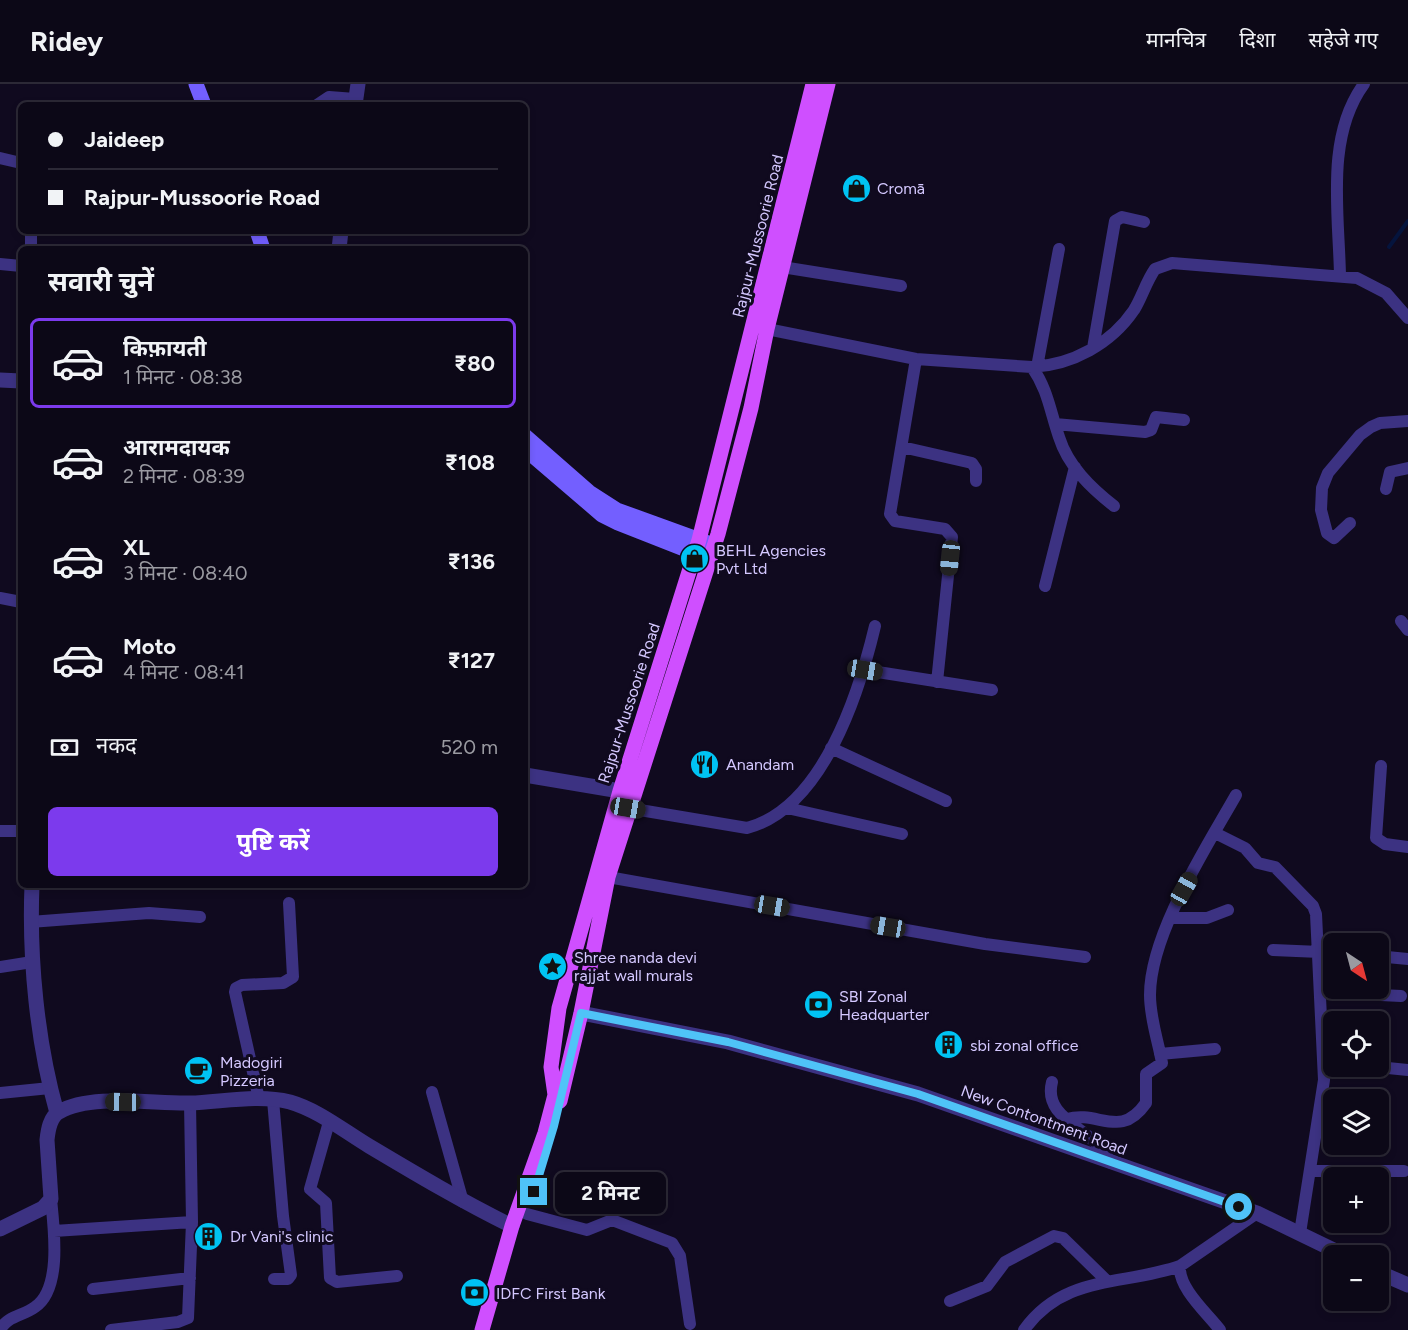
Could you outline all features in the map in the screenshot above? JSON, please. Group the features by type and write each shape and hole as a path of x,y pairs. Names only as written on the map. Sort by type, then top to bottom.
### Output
{"main road":[{"path":"196,84 203,102"},
{"name":"Rajpur-Mussoorie Road","path":"482,1330 512,1226 545,1133 555,1095 551,1066 561,1002 620,791 697,547 813,84"},
{"name":"Rajpur-Mussoorie Road","path":"491,1330 497,1303 554,1126 608,877 628,808 712,552 751,408 782,267 828,84"},
{"path":"528,439 590,492 617,510 697,547"},
{"path":"528,452 602,515 712,552"},
{"path":"558,1018 565,1026 580,1014 575,999 568,998 561,1002"}],"street":[{"path":"1340,276 1338,163 1346,118 1365,84"},
{"path":"322,102 329,97 356,96"},
{"path":"0,158 18,162"},
{"path":"1093,348 1115,221 1122,217 1144,222"},
{"path":"1059,249 1034,367 1047,392 1064,449 1075,467 1095,491 1114,506"},
{"path":"0,264 18,267"},
{"path":"768,329 916,359 1034,367 1063,363 1093,348 1112,335 1135,308 1151,275 1166,264 1357,278 1386,293 1408,318"},
{"path":"782,267 901,286"},
{"path":"916,359 891,518 945,529 952,537 937,682"},
{"path":"0,380 18,380"},
{"path":"1056,424 1145,432 1151,430 1156,417 1184,420"},
{"path":"1350,523 1338,537 1331,537 1327,532 1321,497 1328,473 1360,435 1371,427 1380,423 1408,421"},
{"path":"902,447 972,463 976,469 976,482"},
{"path":"1045,586 1075,467"},
{"path":"1386,489 1390,472 1408,468"},
{"path":"0,598 18,601"},
{"path":"628,808 747,828 760,825 787,808 810,780 850,713 865,670 875,626"},
{"path":"865,670 992,690"},
{"path":"831,748 946,801"},
{"path":"1381,766 1376,838 1385,844 1408,848"},
{"path":"528,776 620,791"},
{"path":"1160,1060 1152,1019 1150,986 1157,956 1171,918 1236,795"},
{"path":"787,808 902,834"},
{"path":"0,831 18,831"},
{"path":"1215,833 1245,848 1258,863 1275,867 1313,906 1319,932 1324,1080 1300,1233"},
{"path":"608,877 985,944 1085,957"},
{"path":"32,888 30,922 32,962 50,1088 57,1113"},
{"path":"274,1279 288,1279 291,1275 266,1099 235,992 236,988 242,985 283,983 293,977 289,903"},
{"path":"1171,918 1207,918 1228,910"},
{"path":"30,922 149,913 200,917"},
{"path":"1273,950 1320,952"},
{"path":"1389,957 1408,959"},
{"path":"0,967 32,962"},
{"path":"585,987 591,1004 603,1019"},
{"path":"1320,992 1401,996"},
{"name":"New Contontment Road","path":"580,1014 728,1042 918,1094 1257,1213 1324,1245"},
{"path":"1067,1119 1085,1116 1110,1123 1128,1120 1146,1103 1148,1072 1160,1060 1215,1049"},
{"path":"1389,1068 1408,1070"},
{"path":"1052,1082 1051,1104 1098,1142 1111,1163"},
{"path":"0,1093 50,1088"},
{"path":"432,1092 463,1202"},
{"path":"0,1330 7,1321 29,1311 47,1296 52,1273 54,1231 48,1131 57,1113 70,1107 101,1102 190,1103 266,1099 290,1102 330,1122 463,1202 512,1226"},
{"path":"111,1330 183,1321 189,1314 192,1222 190,1103"},
{"path":"330,1122 310,1189 326,1203 330,1278 337,1282 397,1276"},
{"path":"1311,1171 1404,1171"},
{"path":"0,1229 44,1208 51,1199"},
{"path":"1024,1330 1034,1317 1058,1299 1085,1285 1106,1280 1142,1277 1180,1266 1257,1213"},
{"path":"527,1214 587,1230 612,1220 672,1243 680,1256 690,1324"},
{"path":"54,1231 192,1222"},
{"path":"950,1301 987,1286 993,1282 1005,1262 1054,1236 1063,1238 1106,1280"},
{"path":"1180,1266 1179,1272 1186,1287 1220,1330"},
{"path":"1389,1277 1408,1285"},
{"path":"93,1289 190,1278"}],"waterway":[{"path":"1389,247 1408,221"}],"place":[{"name":"Cromā","path":"856,188"},
{"name":"BEHL Agencies Pvt Ltd","path":"695,559"},
{"name":"Anandam","path":"705,764"},
{"name":"Shree nanda devi rajjat wall murals","path":"553,966"},
{"name":"SBI Zonal Headquarter","path":"818,1005"},
{"name":"sbi zonal office","path":"949,1045"},
{"name":"Madogiri Pizzeria","path":"199,1071"},
{"name":"Dr Vani's clinic","path":"209,1236"},
{"name":"IDFC First Bank","path":"475,1293"}],"route":[{"path":"534,1192 554,1126 581,1013 728,1042 918,1094 1239,1207"}]}
